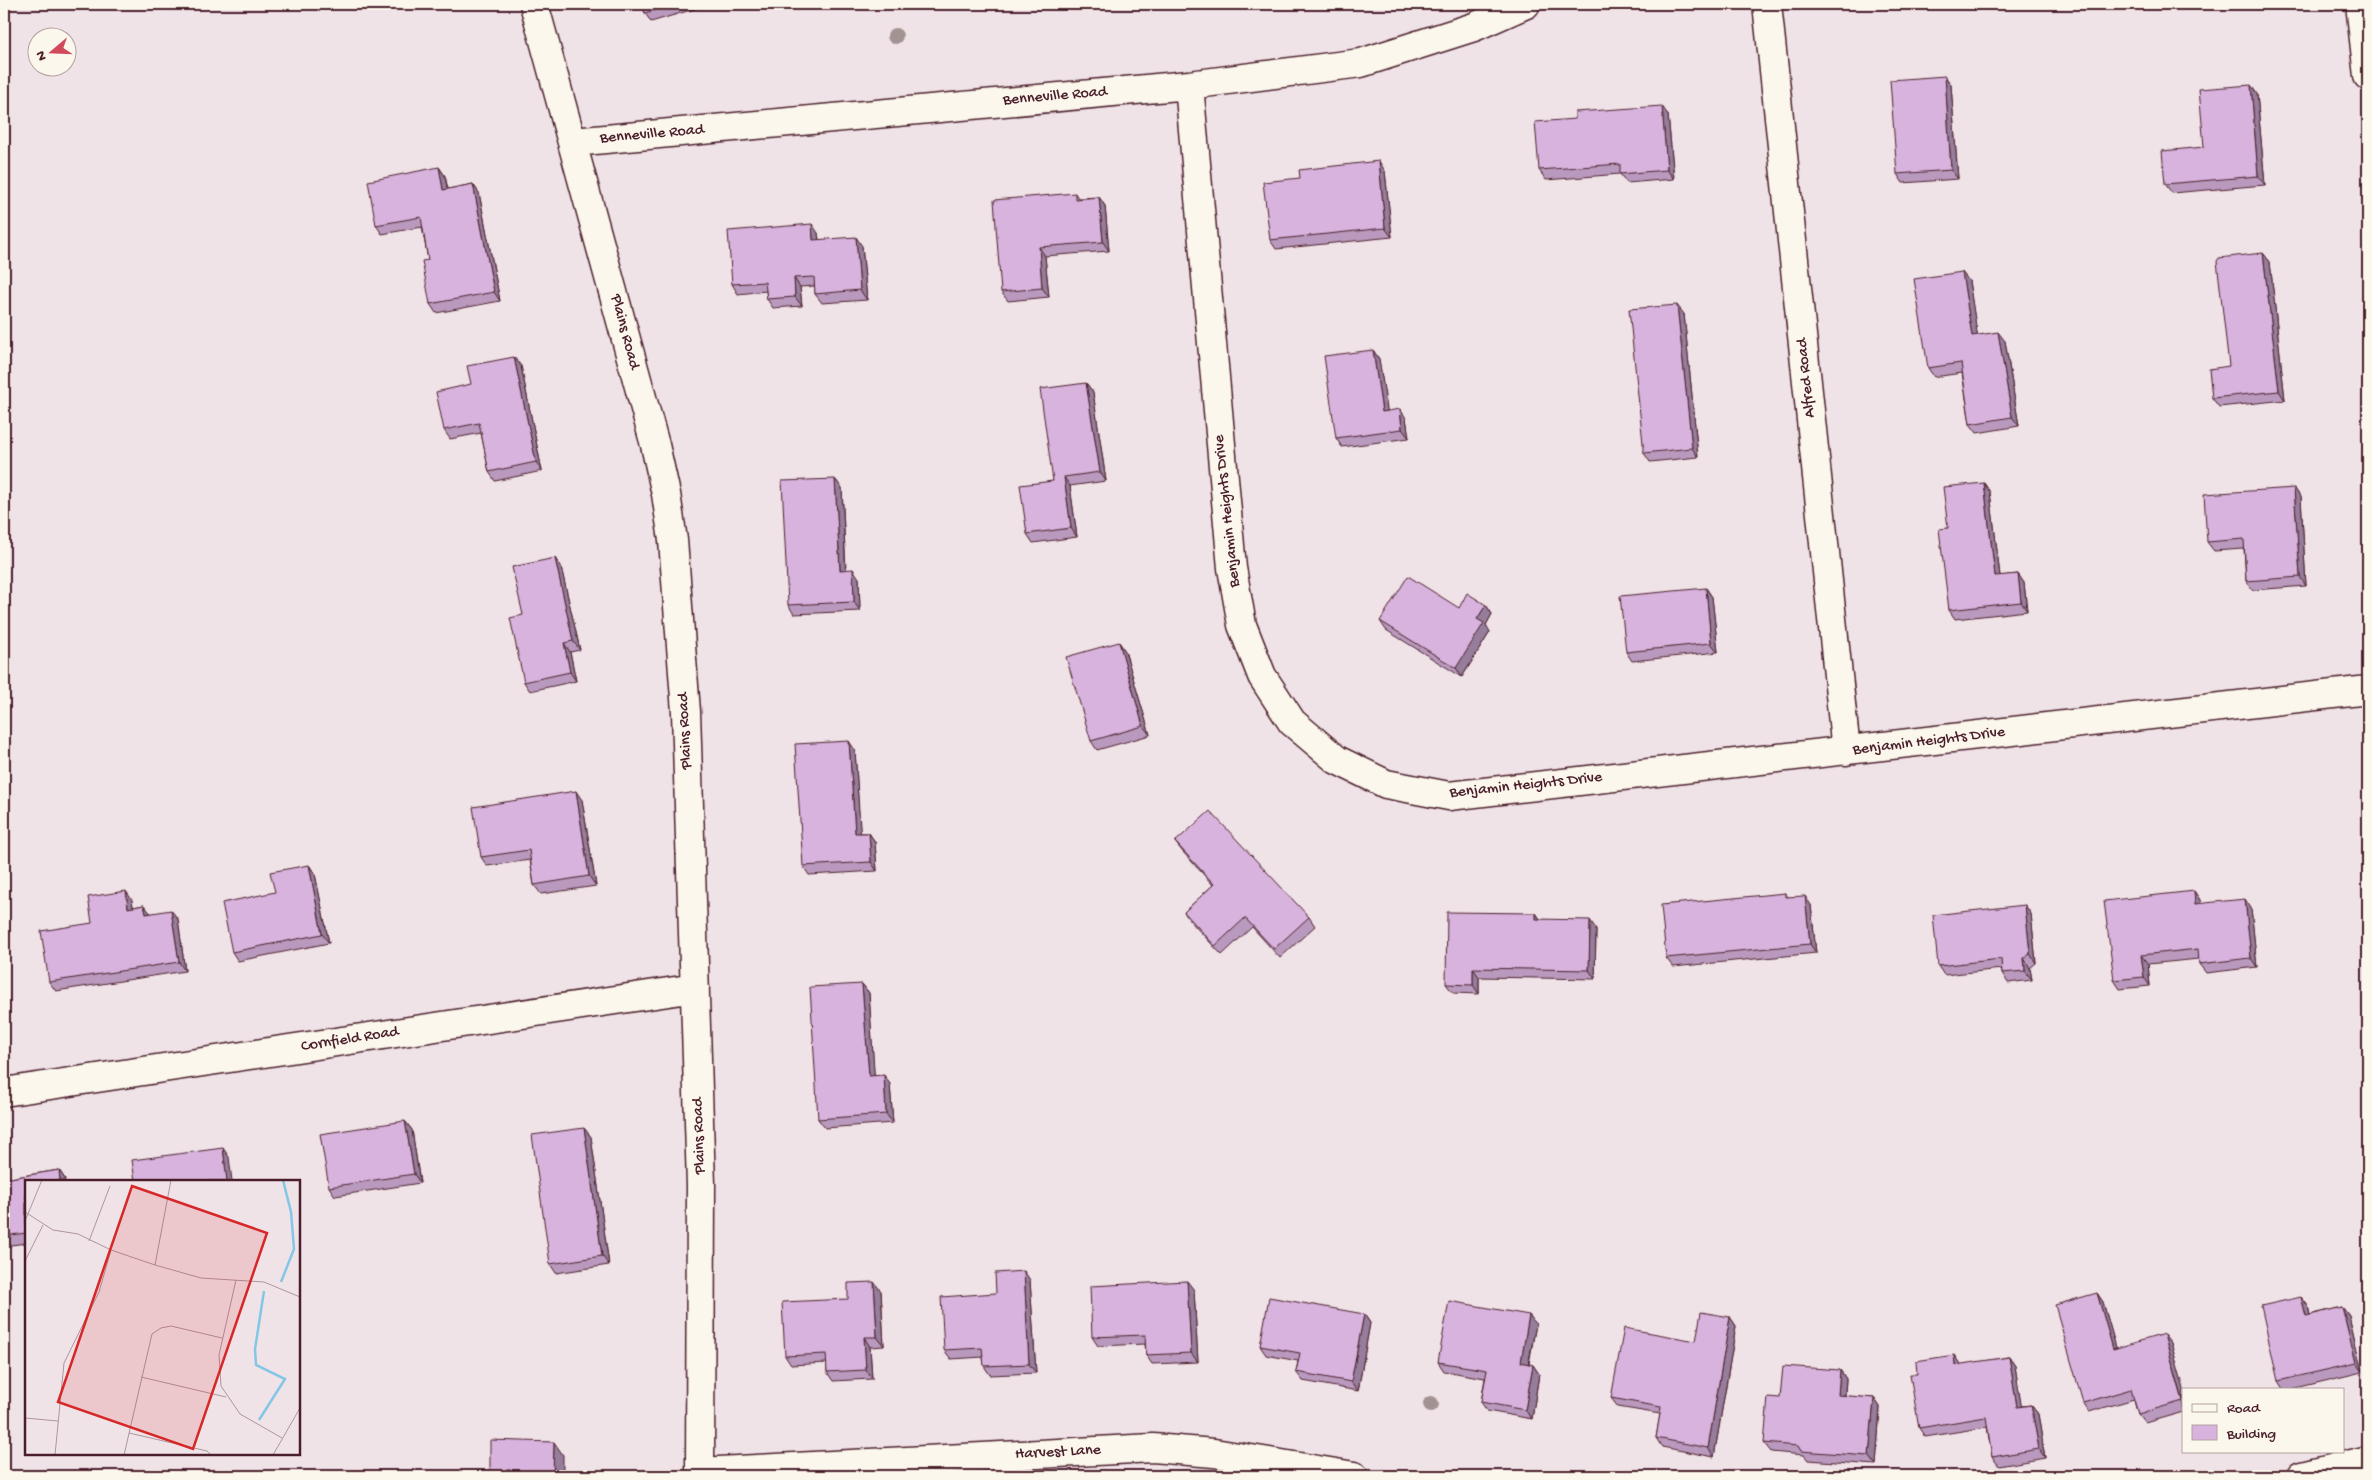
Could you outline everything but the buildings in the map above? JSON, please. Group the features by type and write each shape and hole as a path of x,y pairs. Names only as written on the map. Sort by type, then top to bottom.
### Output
{"street":[{"name":"Plains Road","path":"534,4 654,445 666,494 673,540 686,712 701,1185 700,1474"},
{"name":"Benneville Road","path":"573,142 1189,85 1361,63 1474,27 1526,4"},
{"name":"Alfred Road","path":"1767,4 1846,751"},
{"path":"2360,4 2368,76"},
{"name":"Benjamin Heights Drive","path":"1189,85 1232,568 1242,625 1262,676 1292,722 1336,760 1386,784 1450,796 2368,690"},
{"name":"Cornfield Road","path":"4,1092 695,988"},
{"name":"Harvest Lane","path":"700,1474 1153,1448 1214,1453 1354,1476"},
{"path":"2301,1476 2368,1460"}]}
